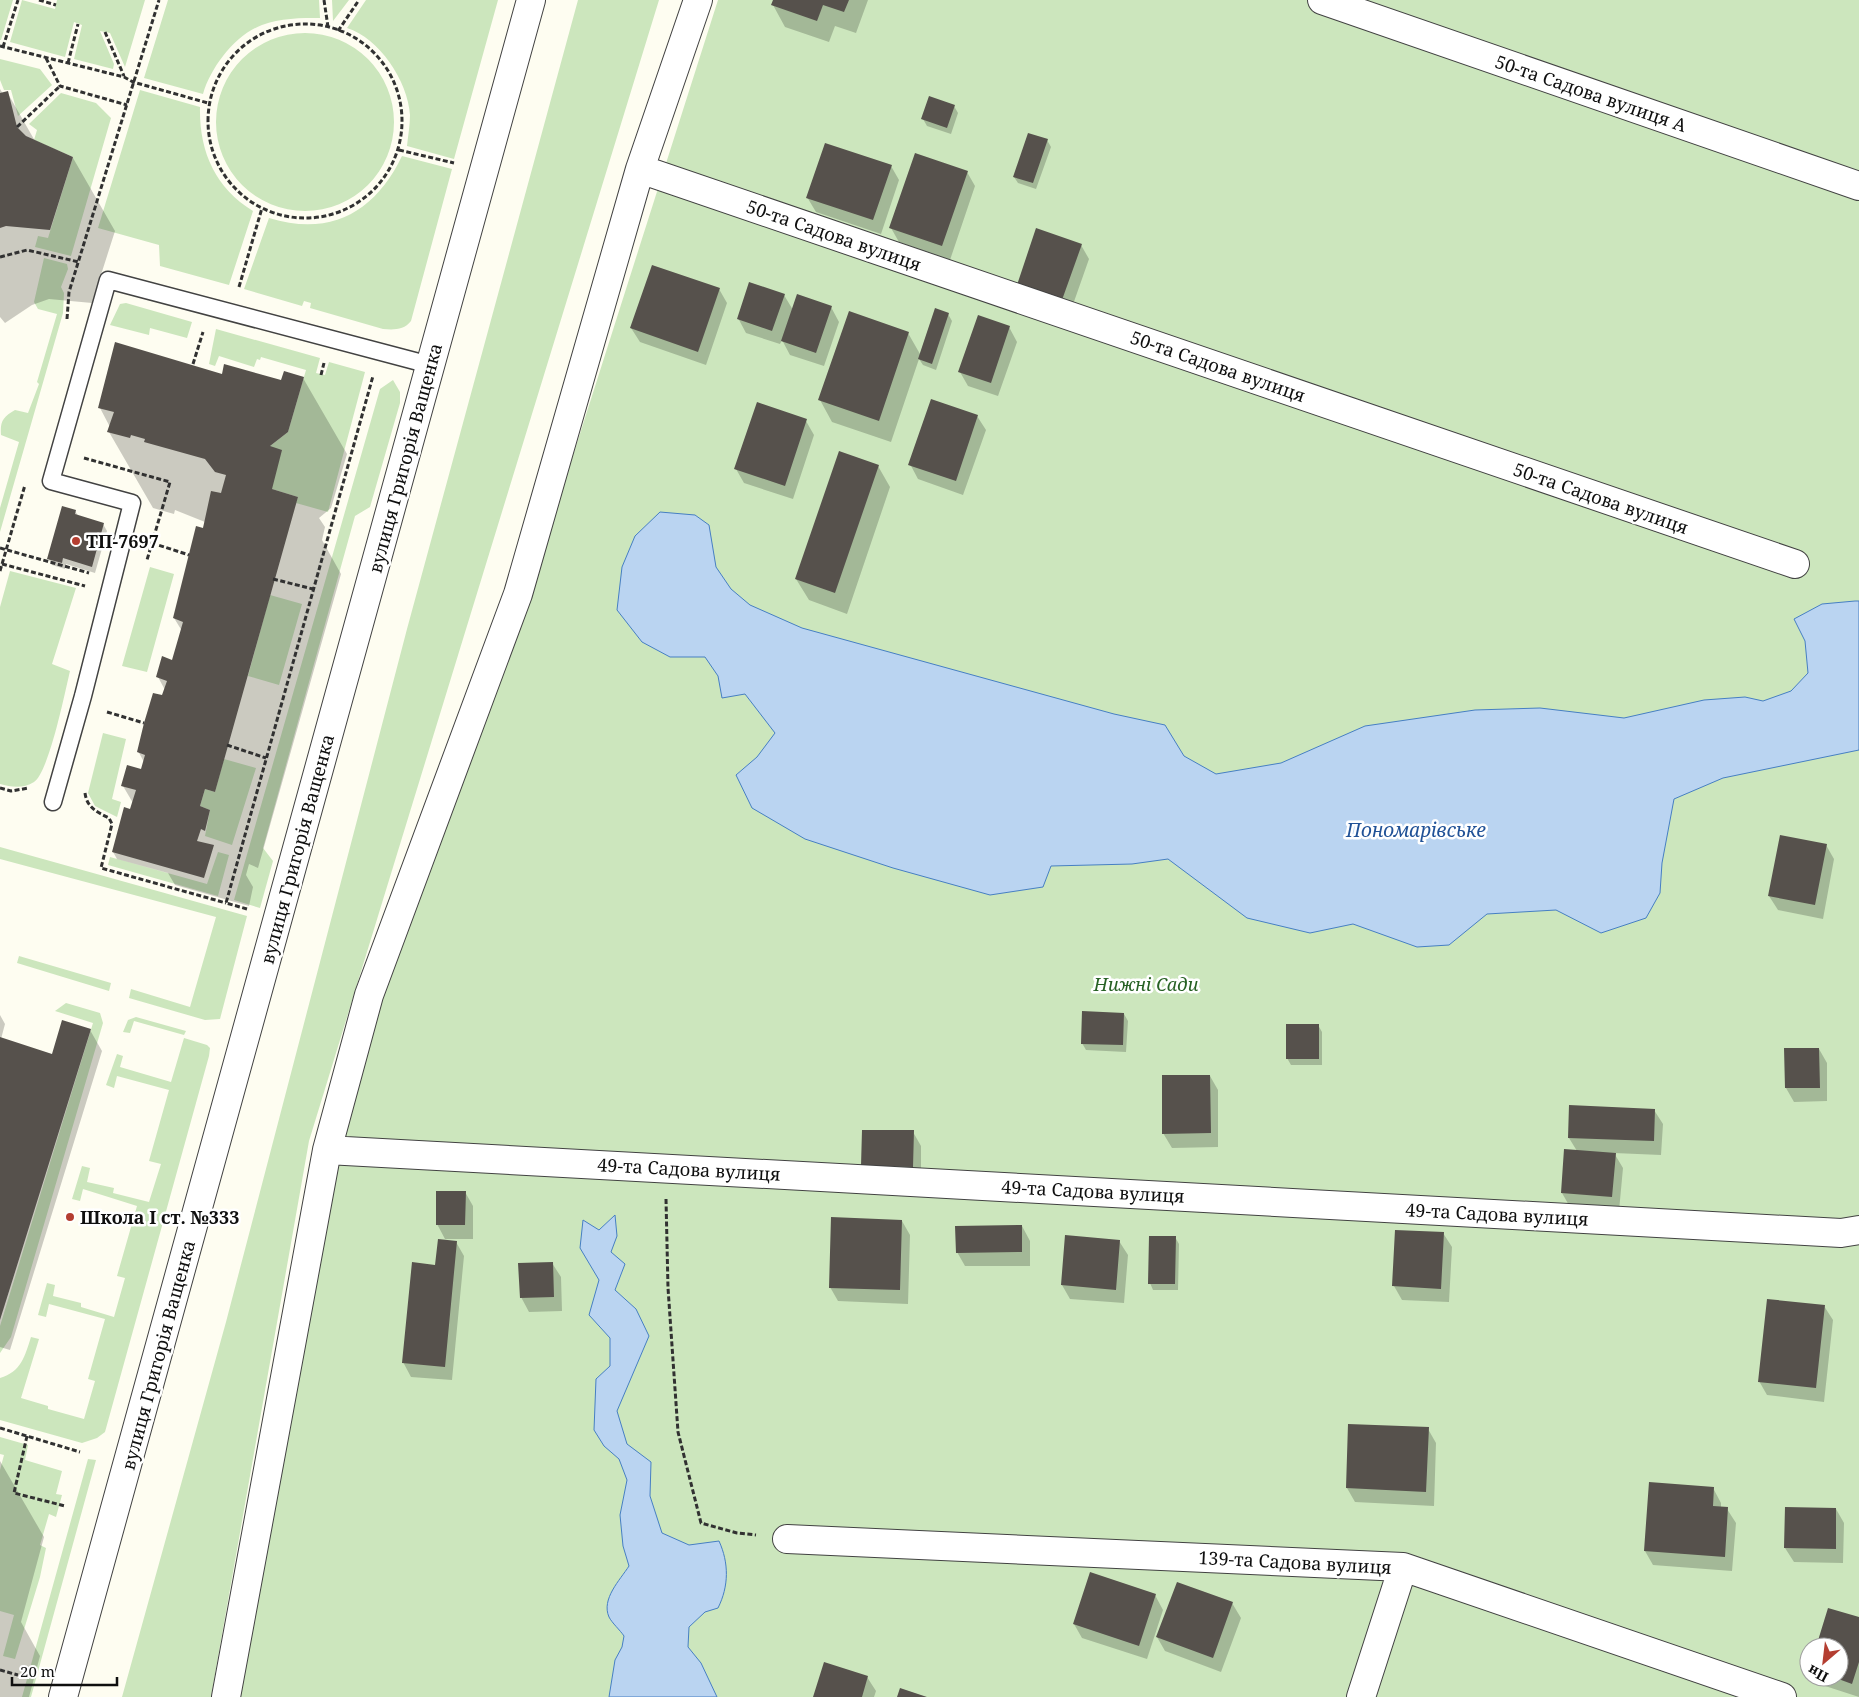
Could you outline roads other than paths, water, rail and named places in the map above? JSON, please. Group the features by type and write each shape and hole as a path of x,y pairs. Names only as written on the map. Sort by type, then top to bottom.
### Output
{"street":[{"name":"вулиця Григорія Ващенка","path":"63,1697 531,0"},
{"path":"226,1697 327,1150 369,995 518,594 640,169 698,0"},
{"name":"50-та Садова вулиця А","path":"1322,0 1859,186"},
{"name":"50-та Садова вулиця","path":"640,169 1795,564"},
{"name":"49-та Садова вулиця","path":"327,1150 1821,1232 1841,1233 1859,1230"},
{"name":"139-та Садова вулиця","path":"787,1539 1403,1567 1782,1697"},
{"path":"1361,1697 1403,1567"}],"lane":[{"path":"53,802 83,696 132,503 51,481 108,280 430,365"}],"water":[{"name":"Пономарівське","path":"660,512 695,515 709,525 716,567 731,589 750,605 802,628 1114,714 1165,725 1184,756 1216,774 1281,763 1365,726 1475,710 1540,708 1624,718 1704,700 1745,697 1763,701 1791,691 1808,673 1805,641 1794,619 1822,604 1855,601 1859,601 1859,750 1723,778 1674,799 1662,863 1660,893 1646,918 1601,933 1556,910 1487,914 1449,945 1417,947 1353,924 1310,933 1247,918 1168,859 1132,864 1051,866 1043,887 990,895 893,868 805,839 752,808 736,775 757,757 775,733 745,694 722,698 718,676 705,657 670,657 642,642 617,610 622,567 635,536"},
{"path":"615,1215 617,1236 611,1252 625,1264 615,1290 636,1309 649,1336 617,1411 627,1444 651,1462 650,1496 662,1533 689,1545 719,1541 722,1549 726,1566 726,1583 722,1600 718,1608 705,1612 689,1627 688,1647 701,1663 717,1697 609,1697 615,1660 622,1647 624,1636 610,1619 607,1603 629,1566 623,1546 620,1515 627,1480 619,1459 604,1446 594,1430 596,1379 610,1366 610,1338 589,1315 599,1280 580,1248 583,1220 599,1230"}],"place":[{"name":"ТП-7697","path":"76,541"},
{"name":"Школа І ст. №333","path":"70,1217"}],"park label":[{"name":"Нижні Сади","path":"1146,984"}]}
